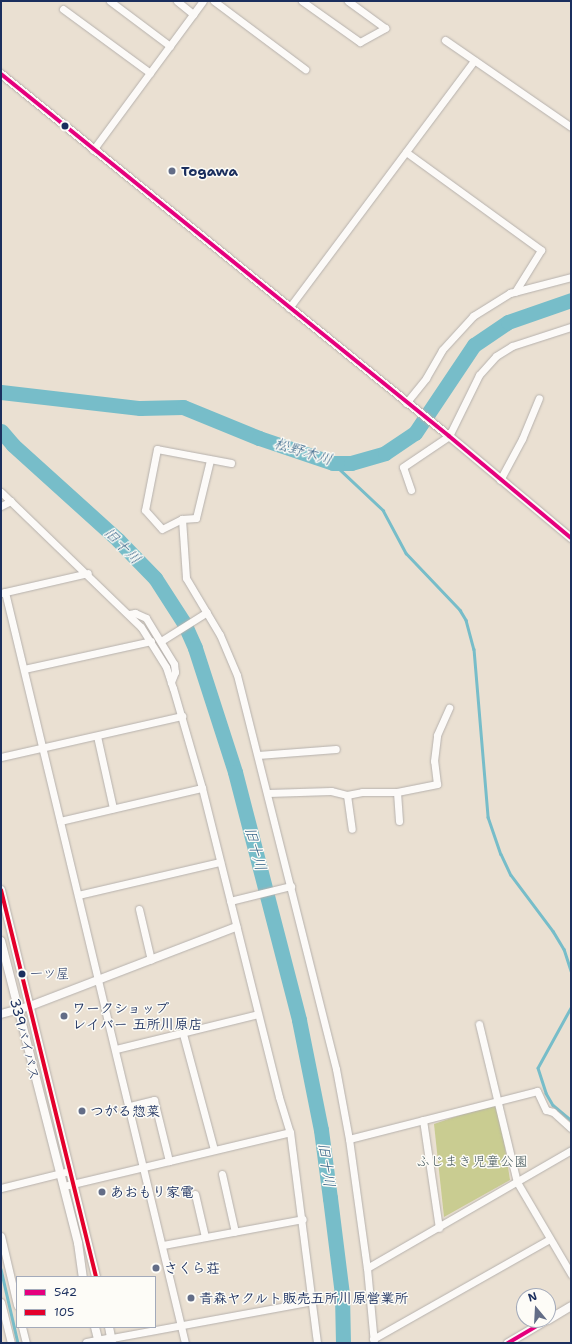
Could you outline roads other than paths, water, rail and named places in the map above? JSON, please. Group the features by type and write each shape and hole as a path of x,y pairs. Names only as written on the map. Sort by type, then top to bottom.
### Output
{"street":[{"path":"110,1 170,46"},
{"path":"176,1 193,14"},
{"path":"93,150 202,1"},
{"path":"214,1 305,69"},
{"path":"302,1 360,42 385,28 348,1"},
{"path":"63,9 150,73"},
{"path":"445,40 571,127"},
{"path":"289,308 474,61"},
{"path":"1,74 447,435 571,538"},
{"path":"406,152 541,250 515,292"},
{"path":"408,404 461,328 489,304 515,292 571,277"},
{"path":"411,490 403,467 447,435 479,375 496,356 519,343 571,327"},
{"path":"500,480 522,438 539,398"},
{"path":"210,460 196,518 182,519 162,529 145,510 157,449 231,463"},
{"path":"1,492 88,573 128,614 151,641 171,682 202,788 258,1014 290,1132 303,1219 317,1343"},
{"path":"1,506 11,501"},
{"path":"182,519 186,578 235,670 268,793 288,886 336,1069 349,1139 367,1268 374,1341 550,1239"},
{"path":"88,573 3,593 24,669 130,1106 185,1343"},
{"path":"128,614 135,613 146,618 162,641 174,664 175,672 171,682"},
{"path":"162,641 206,613"},
{"path":"24,669 151,641"},
{"path":"268,793 331,791 347,796 362,792 397,792 437,784 434,761 437,735 449,708"},
{"path":"1,758 182,716"},
{"path":"97,736 113,808"},
{"path":"258,755 336,749"},
{"path":"60,821 202,788"},
{"path":"397,792 399,820"},
{"path":"347,796 352,829"},
{"path":"78,895 220,862"},
{"path":"230,901 288,886"},
{"path":"1,890 96,1276"},
{"path":"139,909 151,960"},
{"path":"1,1014 30,1006 236,927"},
{"name":"339バイパス","path":"1,941 78,1243 83,1276"},
{"path":"116,1049 183,1034 258,1014"},
{"path":"480,1024 517,1182 571,1274"},
{"path":"183,1034 214,1150"},
{"path":"349,1139 537,1091 546,1110 553,1112 571,1128"},
{"path":"130,1106 154,1100 169,1161"},
{"path":"423,1120 439,1228"},
{"path":"64,1186 290,1132"},
{"path":"367,1268 439,1228 571,1150"},
{"path":"1,1188 69,1171"},
{"path":"222,1174 235,1232"},
{"path":"195,1194 205,1237"},
{"path":"163,1245 303,1219"},
{"path":"1,1236 16,1301"},
{"path":"87,1343 112,1341 181,1325 313,1301"},
{"path":"1,1302 11,1343"},
{"path":"556,1315 571,1306"},
{"path":"22,1328 26,1343"},
{"path":"95,1328 98,1342"},
{"path":"109,1328 112,1341"},
{"path":"508,1343 534,1328"}],"waterway":[{"name":"松野木川","path":"1,392 140,408 183,407 259,438 333,463 351,463 385,453 415,433 474,345 508,322 571,300"},
{"name":"旧十川","path":"1,431 13,445 118,540 155,578 184,623 195,648 235,772 299,1020 321,1130 342,1295 343,1343"},
{"path":"333,463 383,510 406,553 460,610 466,620 474,649 488,817 501,854 511,875 553,931 564,949 571,971"},
{"path":"571,1008 538,1068 546,1093 553,1105 571,1120"},
{"path":"1,1269 18,1343"}],"place":[{"name":"Togawa","path":"172,171"},
{"name":"一ツ屋","path":"22,974"},
{"name":"ワークショップ レイバー 五所川原店","path":"64,1016"},
{"name":"つがる惣菜","path":"82,1111"},
{"name":"あおもり家電","path":"102,1192"},
{"name":"さくら荘","path":"156,1268"},
{"name":"青森ヤクルト販売五所川原営業所","path":"191,1298"}],"park label":[{"name":"ふじまき児童公園","path":"472,1161"}]}
